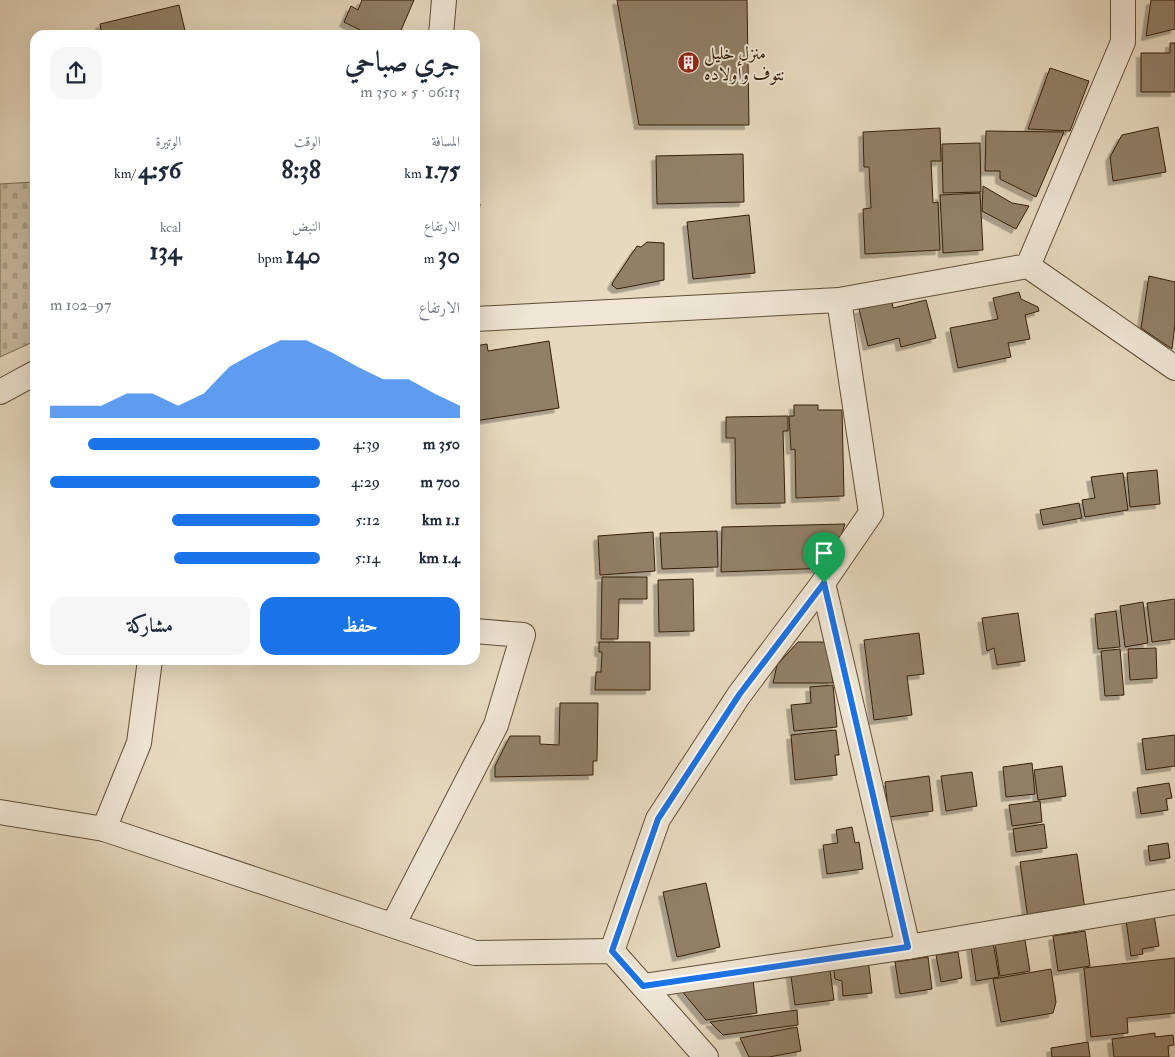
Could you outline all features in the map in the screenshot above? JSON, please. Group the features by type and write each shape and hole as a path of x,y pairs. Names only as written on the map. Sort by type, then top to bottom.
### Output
{"street":[{"path":"441,30 444,0"},
{"path":"1028,266 1123,42 1123,0"},
{"path":"480,319 839,300 1028,266 1175,368"},
{"path":"612,951 658,819 739,695 824,583 871,513 839,300"},
{"path":"0,392 30,376"},
{"path":"824,583 908,947"},
{"path":"393,926 496,725 523,635 480,631"},
{"path":"104,830 139,743 149,665"},
{"path":"0,812 104,830 475,953 612,951 706,1057"},
{"path":"643,986 908,947 1175,902"}],"green space":[{"path":"30,182 30,343 0,357 0,184"}],"building":[{"path":"362,0 414,0 401,30 360,30 344,22 351,6 358,10"},
{"name":"منزل خليل نتوف وأولاده","path":"617,0 747,0 749,125 639,125"},
{"path":"1151,0 1175,0 1175,29 1146,36"},
{"path":"179,5 185,30 101,30 100,24"},
{"path":"1170,43 1175,43 1175,92 1141,92 1141,53 1170,53"},
{"path":"1050,68 1089,81 1070,131 1028,129"},
{"path":"1158,127 1166,172 1113,181 1110,157 1122,135"},
{"path":"940,128 941,161 931,161 933,203 938,202 940,250 865,254 863,209 871,208 869,167 864,167 863,132"},
{"path":"986,131 1064,132 1036,197 1000,179 1000,171 985,171"},
{"path":"980,143 981,192 943,193 942,144"},
{"path":"743,154 744,202 657,204 656,156"},
{"path":"983,186 1012,203 1029,206 1016,229 982,211"},
{"path":"980,193 983,250 943,253 940,195"},
{"path":"749,215 755,273 693,279 687,222"},
{"path":"647,242 664,243 664,280 617,289 612,285 613,282 637,246 641,247"},
{"path":"1149,276 1175,282 1175,324 1172,349 1141,328"},
{"path":"1019,292 1021,299 1038,307 1039,311 1025,315 1030,339 1008,343 1011,357 958,368 950,328 998,319 993,298"},
{"path":"926,300 936,338 901,347 899,338 868,346 859,309 892,301 893,308"},
{"path":"549,341 559,408 480,420 480,345 487,344 488,351"},
{"path":"794,405 818,405 818,410 842,410 844,496 796,498 795,449 791,450 789,416 794,416"},
{"path":"788,416 788,431 783,431 785,503 736,504 735,438 726,438 726,417"},
{"path":"1157,470 1160,504 1130,507 1127,473"},
{"path":"1123,473 1128,510 1085,517 1082,500 1095,498 1091,477"},
{"path":"1079,503 1082,518 1043,525 1040,510"},
{"path":"845,524 830,568 721,572 722,527"},
{"path":"717,531 718,567 662,569 660,533"},
{"path":"653,532 655,571 600,575 598,536"},
{"path":"602,577 647,577 647,599 619,599 618,639 601,639"},
{"path":"693,579 694,631 659,632 658,580"},
{"path":"1175,599 1175,639 1152,642 1147,603"},
{"path":"1143,602 1148,643 1125,647 1120,606"},
{"path":"1116,611 1120,647 1098,649 1095,614"},
{"path":"1018,613 1025,661 997,665 994,648 987,651 982,618"},
{"path":"919,633 924,674 907,676 912,715 874,720 864,640"},
{"path":"599,642 650,642 650,690 595,690 596,672 601,672 602,652 599,652"},
{"path":"798,642 827,642 833,683 773,683 777,665"},
{"path":"1156,648 1157,678 1130,680 1128,649"},
{"path":"1120,649 1124,695 1105,696 1101,651"},
{"path":"833,685 837,727 794,731 791,705 811,703 810,687"},
{"path":"560,703 598,703 597,761 593,761 593,775 495,777 495,766 510,736 540,736 540,744 559,745"},
{"path":"836,730 839,755 835,755 837,775 795,780 791,735"},
{"path":"1175,735 1175,766 1146,770 1142,739"},
{"path":"1032,763 1035,794 1006,797 1003,767"},
{"path":"1062,766 1066,796 1038,800 1034,770"},
{"path":"972,772 977,806 946,811 941,776"},
{"path":"929,776 933,811 889,817 885,782"},
{"path":"1169,783 1172,798 1166,799 1168,810 1141,814 1137,788"},
{"path":"1040,801 1042,822 1012,826 1009,805"},
{"path":"1044,824 1047,848 1016,852 1013,829"},
{"path":"852,827 855,843 859,842 863,869 827,874 823,845 838,843 836,830"},
{"path":"1168,843 1170,858 1150,861 1148,846"},
{"path":"1077,854 1085,910 1028,919 1020,862"},
{"path":"706,883 720,947 677,957 663,892"},
{"path":"1154,915 1159,946 1142,949 1143,954 1131,956 1126,920"},
{"path":"1085,931 1090,966 1058,971 1053,936"},
{"path":"1025,940 1030,971 1000,976 995,944"},
{"path":"993,942 999,977 976,981 971,946"},
{"path":"958,952 962,978 941,982 936,955"},
{"path":"928,957 932,989 900,994 895,962"},
{"path":"1175,958 1175,1013 1127,1018 1128,1033 1091,1037 1084,968"},
{"path":"868,959 872,993 843,996 842,981 835,979 833,964"},
{"path":"829,963 834,1000 795,1005 790,969"},
{"path":"1051,969 1056,1002 1053,1013 1001,1022 993,979"},
{"path":"753,980 757,1013 706,1020 681,990"},
{"path":"797,1010 798,1025 723,1035 710,1022"},
{"path":"797,1027 801,1051 769,1057 749,1057 740,1038"},
{"path":"1155,1033 1155,1037 1173,1035 1174,1045 1168,1046 1169,1057 1114,1057 1112,1039"},
{"path":"1088,1042 1090,1057 1052,1057 1051,1048"}],"place":[{"name":"منزل خليل نتوف وأولاده","path":"688,63"}],"route":[{"path":"824,583 908,947 643,986 612,951 658,819 739,695 824,583"}]}
